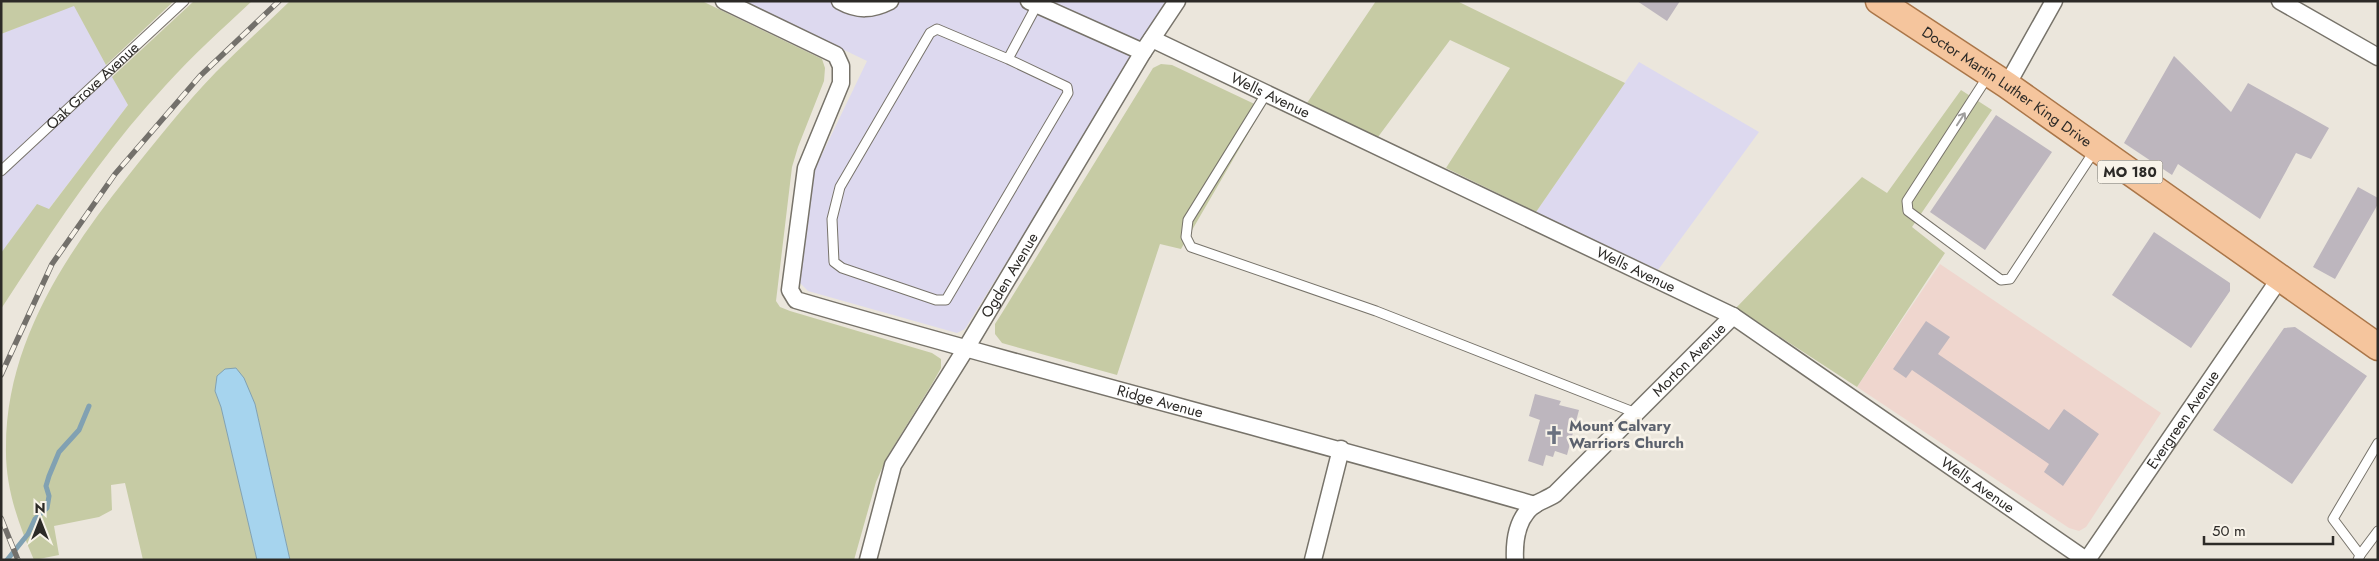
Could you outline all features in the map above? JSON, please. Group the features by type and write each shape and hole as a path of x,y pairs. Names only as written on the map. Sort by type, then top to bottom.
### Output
{"main road":[{"name":"Doctor Martin Luther King Drive","path":"1879,1 1998,79 2378,346"}],"street":[{"name":"Ridge Avenue","path":"724,1 836,55 841,66 841,83 806,168 790,290 796,300 965,350 1341,449 1534,505"},
{"path":"840,1 849,6 863,9 877,7 890,1"},
{"name":"Ogden Avenue","path":"868,560 893,465 965,350 1148,46 1178,1"},
{"path":"1998,79 2054,1"},
{"path":"2280,1 2378,57"},
{"name":"Wells Avenue","path":"1035,2 1266,94 1733,316 2086,560"},
{"name":"Evergreen Avenue","path":"2086,560 2280,278"},
{"name":"Morton Avenue","path":"1515,560 1515,541 1518,527 1534,505 1555,494 1733,316"},
{"path":"1313,560 1341,449"}],"lane":[{"name":"Oak Grove Avenue","path":"1,171 184,1"},
{"path":"1008,60 1035,2"},
{"path":"937,29 1008,60 1067,87 1068,93 946,300 936,300 842,268 834,262 832,219 840,187 930,33 937,29"},
{"path":"1998,79 1934,160 1907,201 1908,211 2002,280 2010,279 2096,148"},
{"path":"1266,94 1188,220 1186,237 1191,247 1376,311 1636,413"},
{"path":"2378,443 2333,519 2359,557 2378,531"}],"shaded area":[{"path":"742,1 1168,1 965,329 957,333 808,291 800,283 813,173 867,61"},
{"path":"74,5 128,105 48,210 37,205 1,253 1,34"},
{"path":"1639,62 1759,132 1658,270 1536,212"},
{"path":"1940,264 2161,413 2086,527 2079,531 2069,528 1857,387"}],"green space":[{"path":"1,1 174,1 106,65 74,6 1,34"},
{"path":"194,1 252,1 175,75 142,112 99,166 58,223 1,309 1,253 37,204 49,209 128,105 112,77"},
{"path":"290,1 702,1 822,59 825,68 824,81 792,167 776,301 780,307 790,311 932,353 941,359 941,368 887,457 876,482 854,560 290,560 255,404 215,391 221,406 257,560 143,560 125,483 111,485 112,510 99,517 54,526 59,555 34,560 10,491 6,462 9,409 16,372 28,336 62,269 128,176 216,72"},
{"path":"1376,1 1457,1 1625,83 1536,212 1446,168 1510,68 1450,40 1378,137 1307,103"},
{"path":"1161,64 1172,65 1263,108 1181,249 1160,244 1117,375 1002,343 995,334 995,324 1153,68"},
{"path":"1961,90 1992,110 1912,227 1945,253 1857,387 1736,308 1862,177 1887,193"}],"water":[{"path":"236,368 244,378 255,404 290,560 257,560 221,407 215,391 217,376 225,369"}],"building":[{"path":"1637,1 1680,1 1667,21"},
{"path":"2174,56 2231,112 2248,83 2329,128 2311,159 2296,153 2260,219 2178,164 2172,175 2124,143"},
{"path":"1996,115 2052,152 1985,250 1930,212"},
{"path":"2358,187 2378,198 2378,204 2335,279 2313,267"},
{"path":"2154,232 2230,283 2230,291 2191,348 2112,295"},
{"path":"1926,321 1950,337 1938,354 2049,430 2064,409 2099,434 2063,486 2044,472 2049,464 1912,370 1906,378 1893,369"},
{"path":"2295,327 2367,376 2292,484 2213,430 2284,328"},
{"name":"Mount Calvary Warriors Church","path":"1535,394 1561,401 1559,405 1579,410 1567,455 1555,451 1553,457 1546,455 1543,466 1528,461 1540,420 1529,416"}],"waterway":[{"path":"7,560 28,534 35,519 47,508 49,496 46,486 49,476 59,452 79,430 89,406"}],"railway":[{"path":"1,375 52,264 115,174 200,76 279,1"},
{"path":"1,518 18,560"}],"place":[{"name":"Mount Calvary Warriors Church","path":"1554,435"}]}
